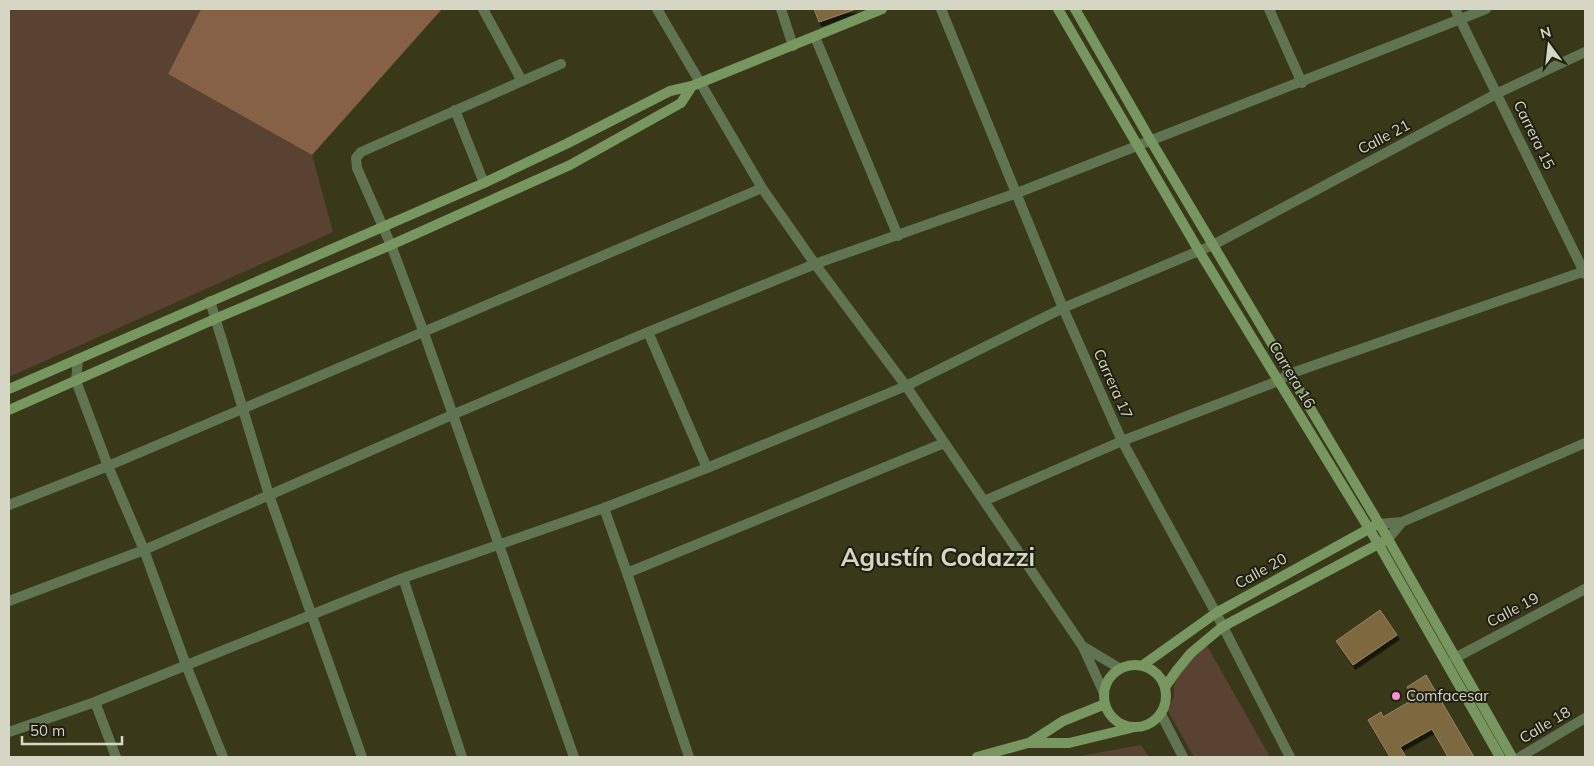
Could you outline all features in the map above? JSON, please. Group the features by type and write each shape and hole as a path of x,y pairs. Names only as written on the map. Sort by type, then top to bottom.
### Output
{"street":[{"path":"482,9 522,81"},
{"path":"657,9 697,84 762,188 815,264 906,386 1083,647 1104,691 1105,704 1111,717 1123,725 1137,727"},
{"path":"781,9 793,46"},
{"path":"9,388 484,184 670,91 697,84 882,9"},
{"name":"Carrera 17","path":"941,9 1063,308 1122,441 1216,613 1290,757"},
{"name":"Carrera 16","path":"1058,9 1199,251 1369,529 1383,542 1455,658 1512,757"},
{"name":"Carrera 16","path":"1075,9 1151,141 1379,524 1383,542 1500,757"},
{"path":"1270,9 1302,82"},
{"name":"Carrera 15","path":"1455,9 1585,272"},
{"path":"9,600 144,550 452,415 815,264 1017,193 1486,9"},
{"path":"815,37 898,236"},
{"name":"Calle 21","path":"9,732 95,702 403,578 604,508 906,386 1063,308 1213,245 1498,93 1585,52"},
{"path":"561,64 361,152 356,158 357,168 391,245 424,333 574,757"},
{"path":"9,410 217,318 391,245 570,165 681,103 697,84"},
{"path":"455,110 484,184"},
{"path":"9,505 108,466 424,333 762,188"},
{"path":"984,501 1122,441 1278,381 1289,374 1585,272"},
{"path":"210,301 217,318 269,495 362,757"},
{"path":"648,332 707,468"},
{"path":"78,359 76,381 108,466 144,550 186,665 223,757"},
{"path":"628,573 944,443"},
{"name":"Calle 20","path":"1143,665 1216,613 1369,529 1379,524 1402,522 1585,443"},
{"path":"604,508 628,573 689,757"},
{"name":"Calle 20","path":"1165,687 1191,653 1222,627 1383,542 1402,522"},
{"path":"403,578 462,757"},
{"name":"Calle 19","path":"1455,658 1585,589"},
{"path":"1083,647 1119,668"},
{"path":"977,757 1028,744 1069,743 1137,727 1150,723 1161,714 1166,701 1165,687 1157,673 1143,665 1131,664 1119,668 1109,678 1104,691"},
{"path":"95,702 116,757"},
{"path":"1028,744 1063,721 1105,704"},
{"path":"1161,714 1183,757"},
{"name":"Calle 18","path":"1520,757 1585,718"}],"shaded area":[{"path":"9,9 201,9 168,74 312,155 333,232 9,377"},
{"path":"201,9 442,9 312,155 168,74"},
{"path":"1206,644 1270,757 1194,757 1168,711 1181,668"},
{"path":"1141,745 1149,757 1075,757"}],"building":[{"path":"814,9 856,9 819,22"},
{"path":"1380,610 1397,635 1353,665 1336,641"},
{"path":"1426,675 1474,757 1448,757 1432,729 1400,747 1406,757 1390,757 1368,720 1381,712 1383,717 1414,699 1407,687"}],"place":[{"name":"Comfacesar","path":"1396,696"}],"district":[{"name":"Agustín Codazzi","path":"938,557"}]}
